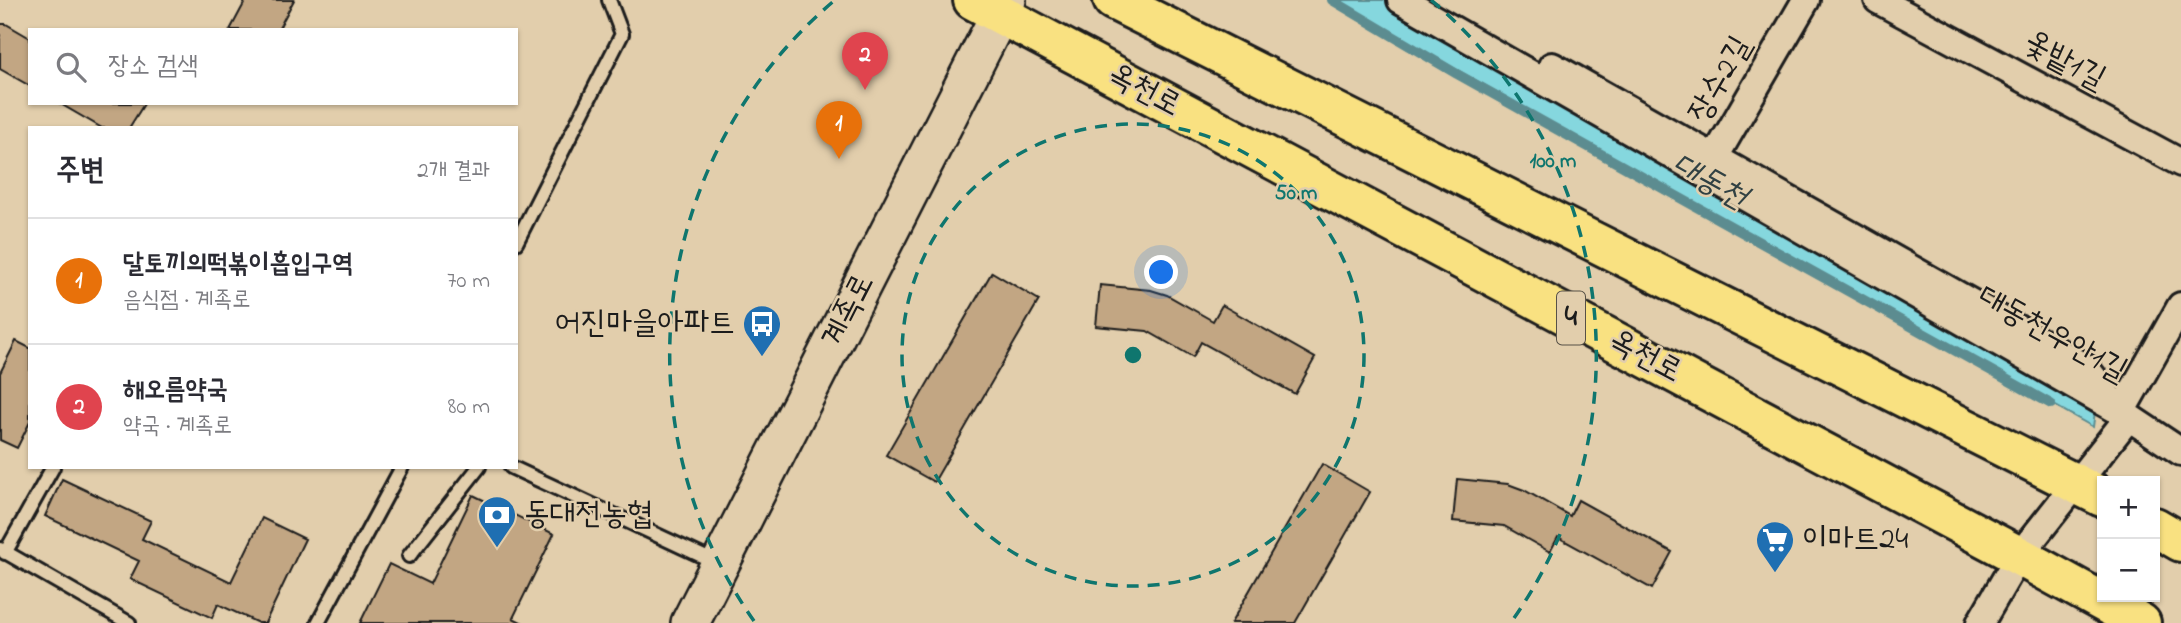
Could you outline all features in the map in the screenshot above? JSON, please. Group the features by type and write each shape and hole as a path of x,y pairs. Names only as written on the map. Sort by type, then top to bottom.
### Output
{"main road":[{"path":"1113,0 2090,490"},
{"name":"옥천로","path":"993,5 2141,623"},
{"name":"계족로","path":"690,623 993,5"},
{"path":"2160,530 2181,542"}],"street":[{"name":"대동천우안1길","path":"1401,0 2124,415 2181,452"},
{"name":"대동천우안1길","path":"1434,0 2085,367 2124,415"},
{"name":"장수2길","path":"1715,157 1806,0"},
{"name":"옻밭1길","path":"1878,0 2181,163"},
{"path":"1980,623 2020,556 2090,490 2124,415 2181,306"}],"lane":[{"path":"518,239 622,34 609,0"},
{"path":"52,469 2,551 129,623"},
{"path":"318,623 401,469"},
{"path":"409,556 477,469"},
{"path":"515,469 720,565"}],"water":[{"path":"1333,0 1391,0 2096,403 2093,427"}],"building":[{"path":"246,0 294,0 279,28 231,28"},
{"path":"0,24 6,24 28,37 28,85 0,69"},
{"path":"62,105 143,105 130,126 99,126"},
{"path":"992,272 1039,300 934,482 886,455"},
{"path":"1100,285 1151,290 1167,295 1213,321 1222,305 1315,358 1295,394 1201,342 1193,357 1147,331 1096,326"},
{"path":"16,341 28,347 28,426 17,448 0,440 0,373"},
{"path":"1322,464 1370,492 1295,623 1231,623"},
{"path":"62,479 151,521 142,539 231,582 262,518 305,539 265,623 258,623 218,604 212,618 130,579 139,561 45,516"},
{"path":"1457,479 1508,484 1570,516 1578,500 1672,552 1652,589 1558,537 1550,552 1504,526 1453,521"},
{"name":"동대전농협","path":"473,495 554,534 513,618 523,623 360,623 389,564 430,584"}],"waterway":[{"name":"대동천","path":"1332,0 1457,74 2051,404"}],"place":[{"name":"해오름약국","path":"865,90"},
{"name":"달토끼의떡볶이흡입구역","path":"839,159"},
{"name":"어진마을아파트","path":"762,358"},
{"name":"동대전농협","path":"497,549"},
{"name":"이마트24","path":"1775,574"}]}
